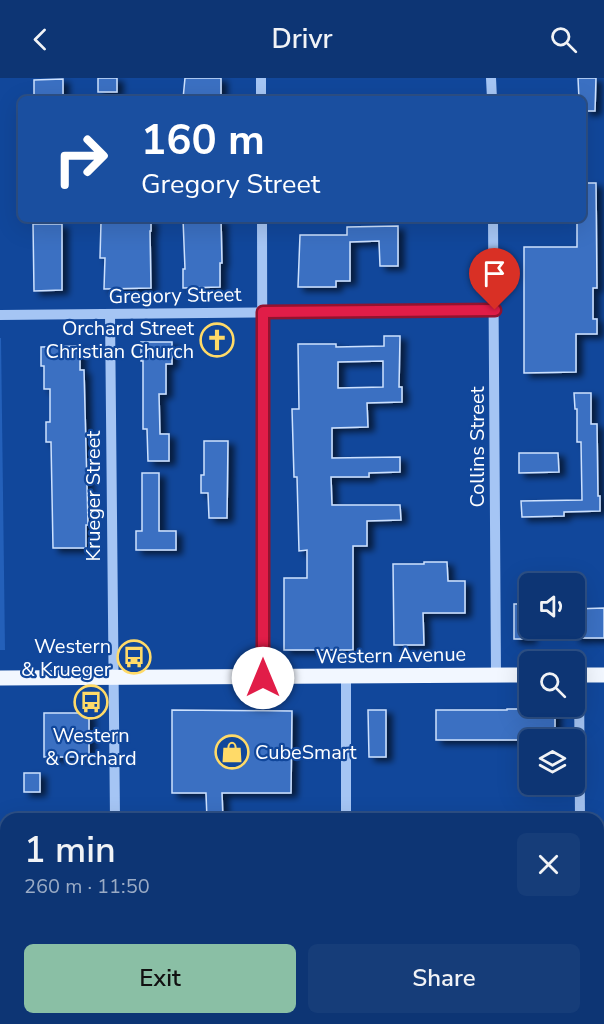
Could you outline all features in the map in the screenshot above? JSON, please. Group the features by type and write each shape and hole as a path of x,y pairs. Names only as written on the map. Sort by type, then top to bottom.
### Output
{"main road":[{"name":"Western Avenue","path":"0,678 519,675"},
{"path":"585,675 604,675"}],"street":[{"path":"261,78 261,96"},
{"path":"491,78 492,96"},
{"path":"262,222 263,678"},
{"name":"Collins Street","path":"493,222 496,675"},
{"name":"Gregory Street","path":"0,315 495,310"},
{"name":"Krueger Street","path":"110,314 115,813"},
{"path":"346,677 346,813"},
{"path":"578,717 580,813"}],"shaded area":[{"path":"1,338 5,650 0,650"}],"building":[{"path":"98,78 117,78 117,92 98,92"},
{"path":"185,78 221,78 221,96 183,96"},
{"path":"578,78 596,78 595,111 586,111 586,96 579,96"},
{"path":"63,79 63,96 34,96 34,80"},
{"path":"586,183 596,183 597,288 593,288 593,319 597,319 597,334 576,334 576,372 524,373 524,247 577,247 577,222 586,222"},
{"path":"101,222 151,222 151,288 104,289 105,258 100,258"},
{"path":"183,222 221,222 220,287 183,288 183,269 185,269"},
{"path":"33,224 62,224 62,290 34,291"},
{"path":"398,226 398,266 380,266 379,241 350,242 350,281 336,281 336,287 298,287 300,235 347,235 347,227"},
{"path":"384,336 400,336 399,387 402,387 402,402 367,403 368,427 332,428 332,458 400,457 400,472 369,473 369,477 331,477 332,505 400,505 401,520 367,521 367,546 353,546 353,650 284,650 284,578 307,578 307,550 299,551 297,477 294,477 292,409 299,409 298,344 336,344 336,347 384,346","holes":["383,361 383,387 338,388 338,362"]},
{"path":"141,342 172,342 172,364 166,364 166,394 159,394 160,434 169,434 169,461 148,461 147,429 143,429"},
{"path":"80,346 80,370 84,370 88,525 86,525 86,548 53,548 51,442 46,442 46,422 50,422 50,389 44,389 41,347"},
{"path":"574,393 591,393 591,424 597,424 600,511 564,512 564,516 522,517 521,501 582,500 581,442 577,442 577,409 575,409"},
{"path":"204,441 228,441 227,518 209,518 208,493 201,493 201,475 204,475"},
{"path":"519,453 558,453 559,472 519,473"},
{"path":"142,473 159,473 159,531 176,531 176,550 136,550 136,531 142,531"},
{"path":"424,562 447,562 448,581 465,581 465,613 423,613 424,645 394,645 393,564 424,564"},
{"path":"514,604 519,604 519,639 514,639"},
{"path":"604,608 604,638 585,638 585,609"},
{"path":"519,709 519,717 555,717 555,729 519,729 519,740 436,740 436,710"},
{"name":"CubeSmart","path":"172,710 292,711 291,793 222,793 223,813 207,813 206,793 172,793"},
{"path":"368,710 386,710 386,757 369,757"},
{"path":"44,713 89,713 89,757 44,757"},
{"path":"24,773 40,773 40,792 24,792"}],"place":[{"name":"Orchard Street Christian Church","path":"217,340"},
{"name":"Western & Krueger","path":"134,657"},
{"name":"Western & Orchard","path":"91,702"},
{"name":"CubeSmart","path":"232,752"}],"route":[{"path":"263,678 263,312 495,310"}]}
